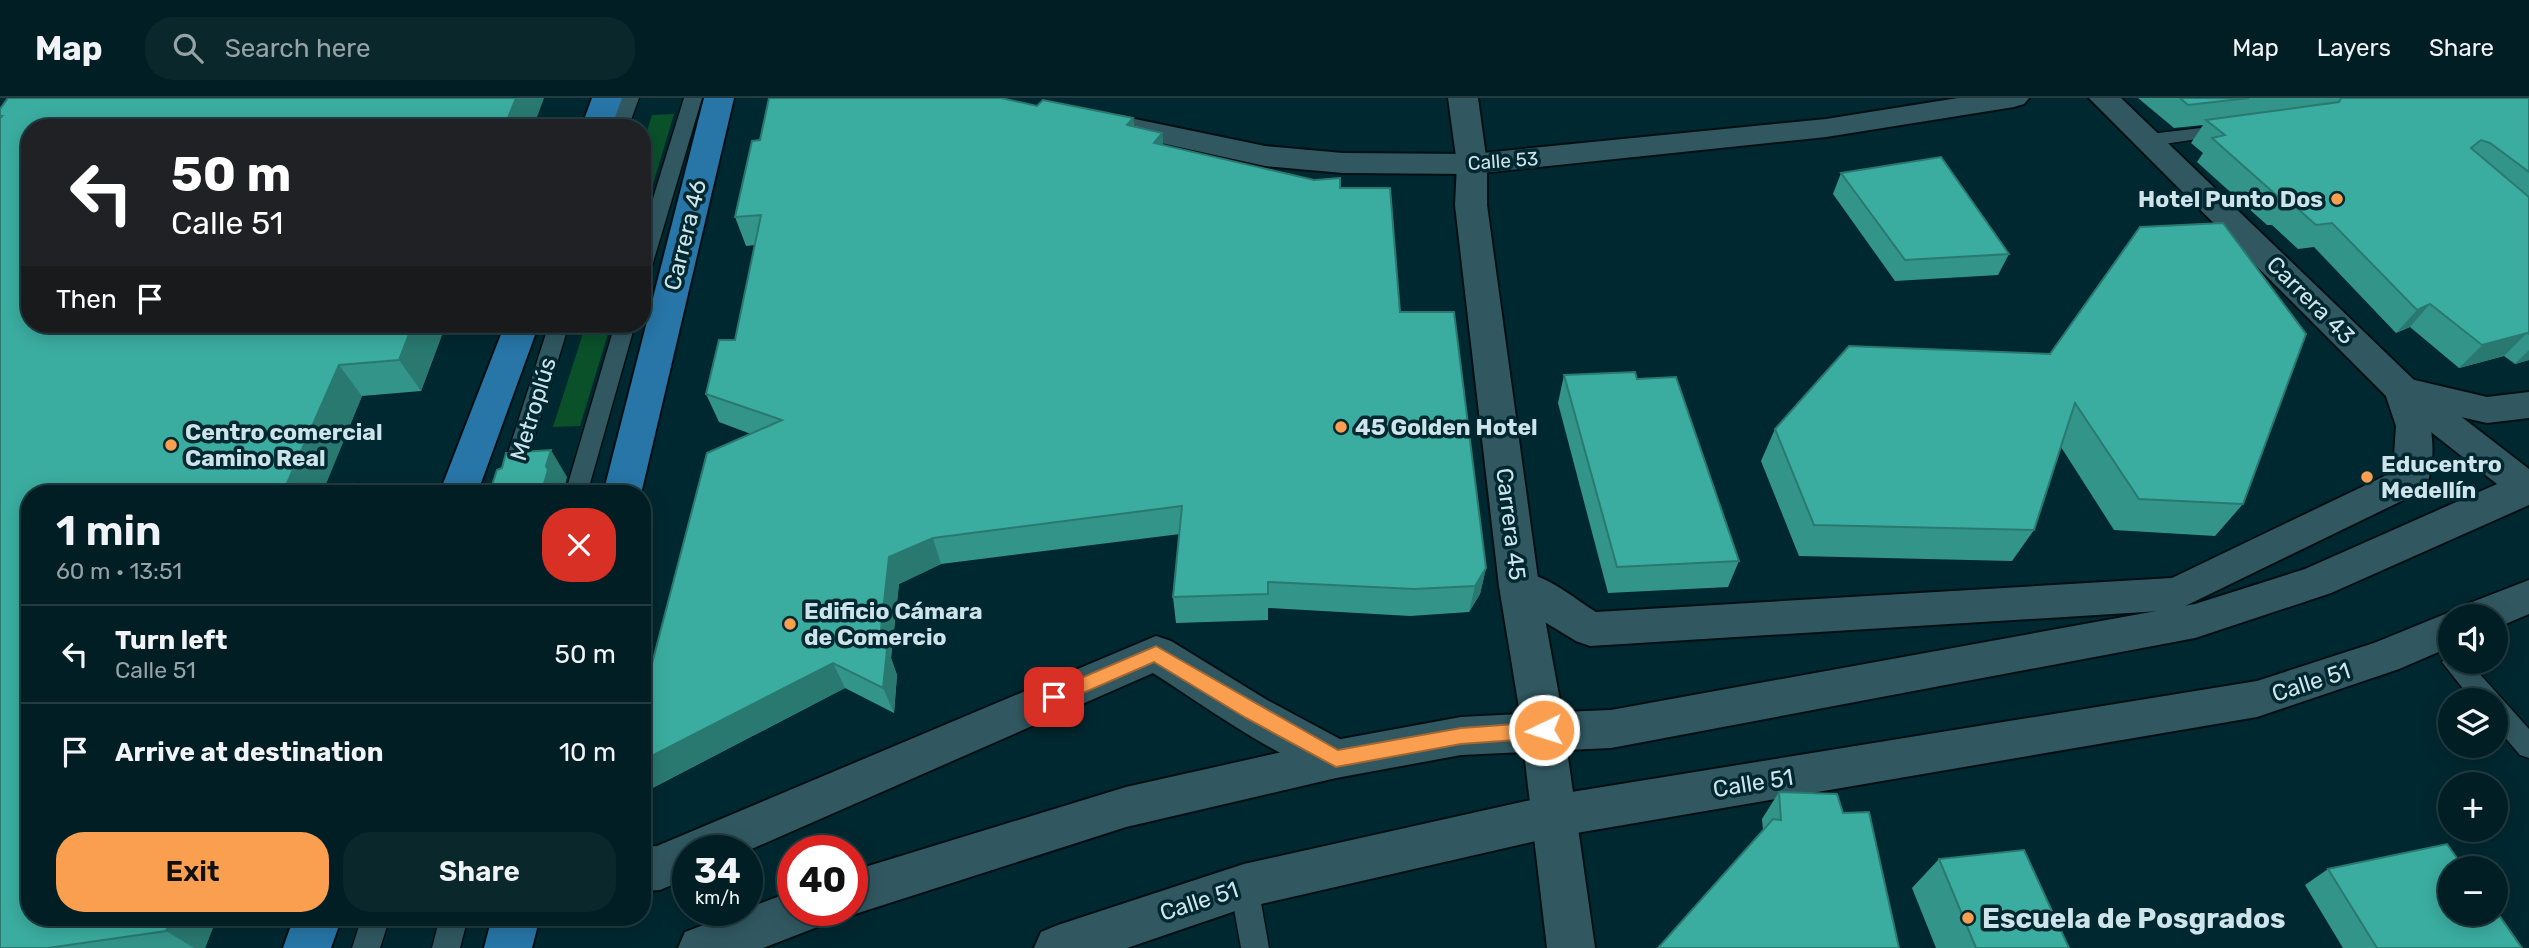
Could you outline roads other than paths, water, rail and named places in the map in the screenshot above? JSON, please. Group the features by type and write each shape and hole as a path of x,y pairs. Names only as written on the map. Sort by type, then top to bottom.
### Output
{"main road":[{"path":"599,119 607,98"},
{"name":"Carrera 46","path":"624,485 719,98"},
{"path":"461,485 519,333"},
{"path":"307,948 315,926"},
{"path":"508,948 514,926"}],"street":[{"name":"Carrera 45","path":"1463,98 1472,164 1471,205 1519,586 1544,730 1571,948"},
{"name":"Carrera 43","path":"2104,98 2150,140 2402,390 2528,488"},
{"name":"Calle 53","path":"1087,117 1265,156 1343,163 1472,164 1826,128 2003,99"},
{"path":"2402,390 2487,410 2529,405"},
{"path":"1519,586 1590,629 2177,594 2411,480 2414,426 2402,390"},
{"path":"868,888 1126,807 1336,759 1461,736 1544,730 1611,729 2196,621 2318,582 2528,488"},
{"path":"2508,605 2529,596"},
{"name":"Calle 51","path":"1058,948 1244,886 1553,816 2257,699 2384,657 2438,647"},
{"path":"734,835 1156,653 1252,713 1336,759"},
{"path":"651,868 672,862"},
{"path":"702,948 777,920"}],"lane":[{"path":"622,119 630,98"},
{"path":"651,236 693,98"},
{"path":"2150,140 2246,127"},
{"name":"Metroplús","path":"509,485 556,333"},
{"path":"579,485 622,333"},
{"path":"2468,674 2479,688"},
{"path":"2508,723 2529,747"},
{"path":"1244,886 1255,948"},
{"path":"366,948 373,926"},
{"path":"446,948 452,926"}],"place":[{"name":"Hotel Punto Dos","path":"2337,199"},
{"name":"45 Golden Hotel","path":"1341,427"},
{"name":"Centro comercial Camino Real","path":"171,445"},
{"name":"Educentro Medellín","path":"2367,477"},
{"name":"Edificio Cámara de Comercio","path":"790,624"},
{"name":"Escuela de Posgrados","path":"1968,918"}]}
